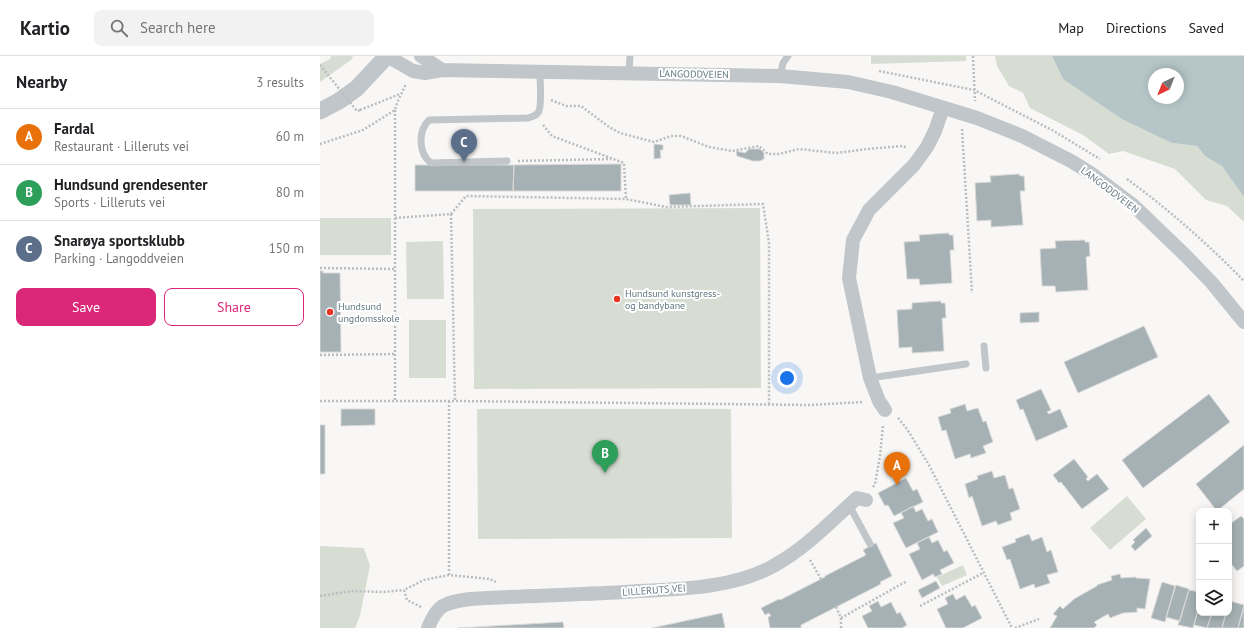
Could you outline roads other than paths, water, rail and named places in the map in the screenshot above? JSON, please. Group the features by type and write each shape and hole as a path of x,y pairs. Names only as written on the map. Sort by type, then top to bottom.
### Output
{"street":[{"path":"320,111 339,101 357,88 387,56"},
{"name":"LANGODDVEIEN","path":"387,56 413,71 425,73 442,70 540,73 780,76 848,82 892,92 977,118 1022,136 1071,162 1092,174 1133,205 1185,254 1212,283 1244,322"},
{"path":"421,56 442,70"},
{"path":"882,406 870,378 849,278 853,240 869,210 914,165 927,147 935,131 943,108"},
{"name":"LILLERUTS VEI","path":"428,628 434,614 448,603 470,598 649,591 707,586 742,579 774,566 802,548 827,527 857,498 866,500"}],"lane":[{"path":"629,73 630,56"},
{"path":"780,76 783,63 788,56"},
{"path":"507,162 431,163 423,154 421,139 422,128 429,120 528,118 535,116 538,112 540,96 540,73"},
{"path":"984,346 986,368"},
{"path":"870,378 966,364"},
{"path":"849,505 870,544"}],"place":[{"name":"Snarøya sportsklubb","path":"464,162"},
{"name":"Hundsund kunstgress- og bandybane","path":"617,299"},
{"name":"Hundsund ungdomsskole","path":"330,312"},
{"name":"Hundsund grendesenter","path":"605,473"},
{"name":"Fardal","path":"897,485"}]}
